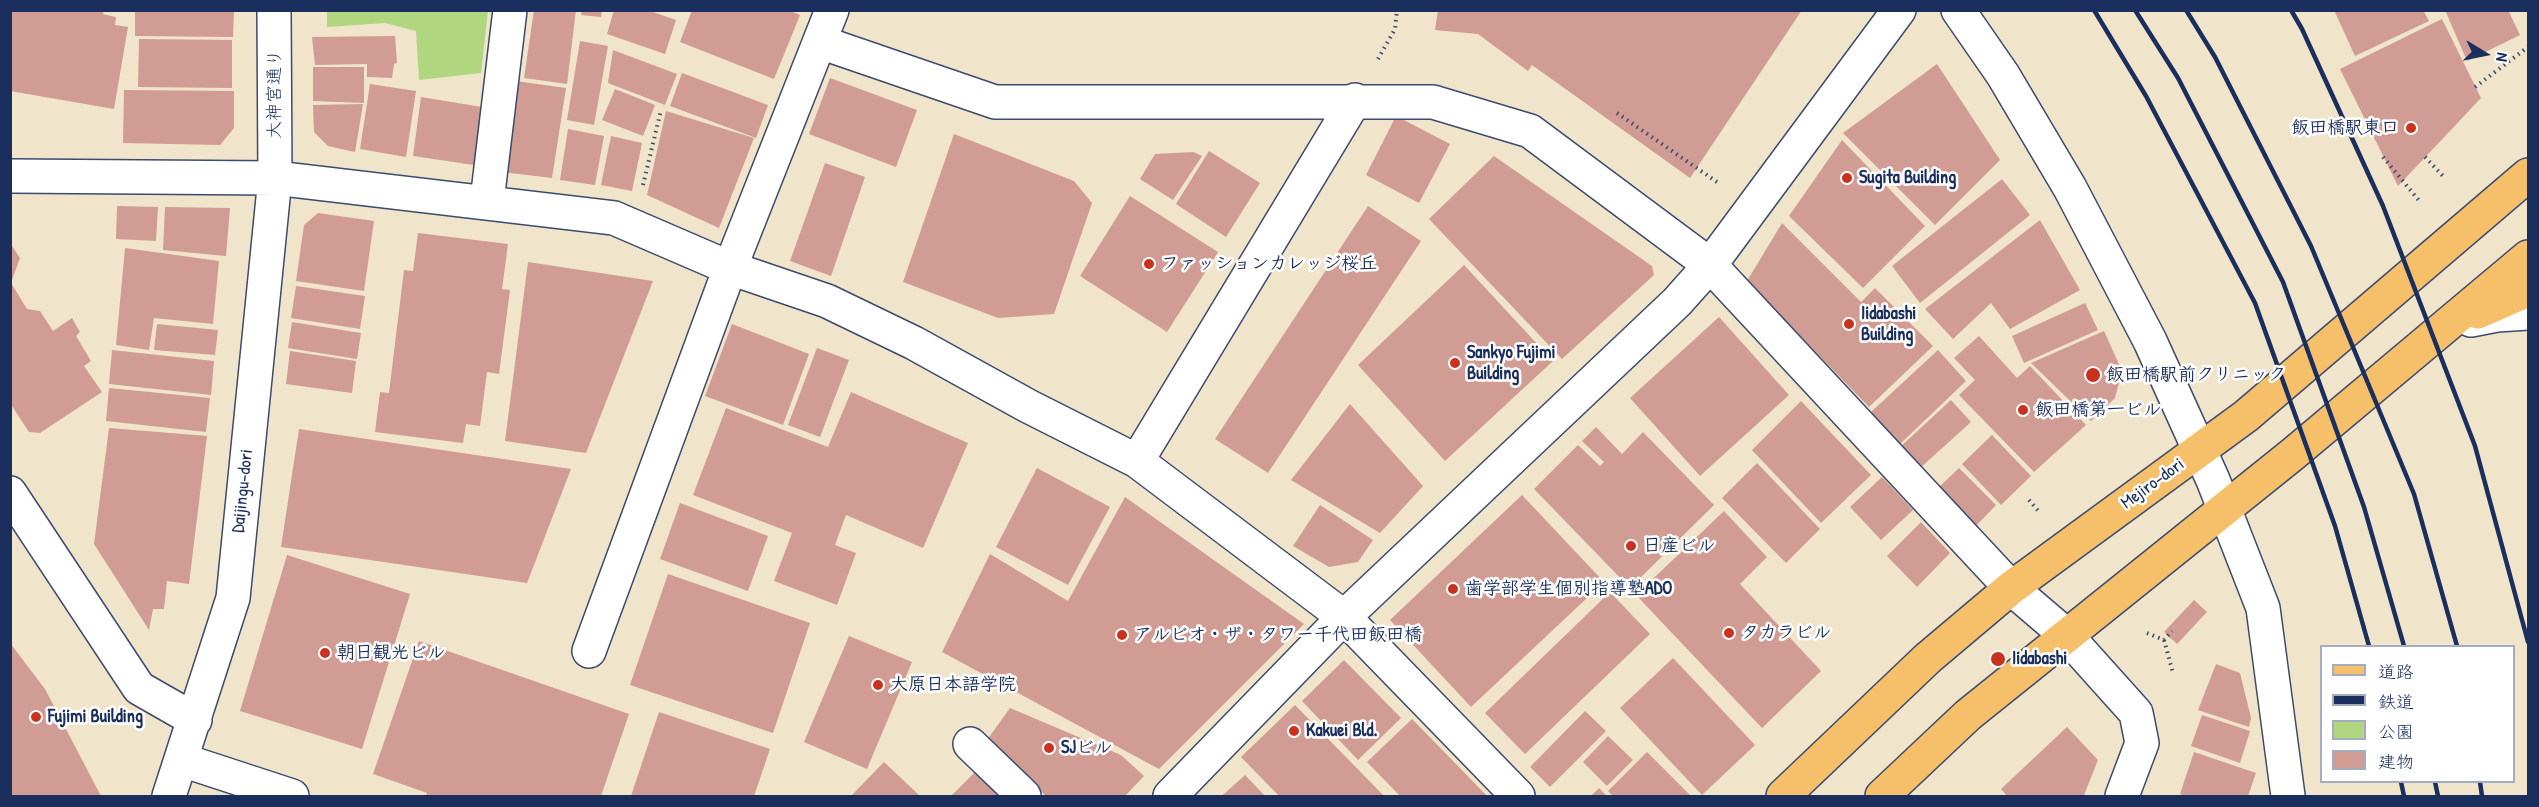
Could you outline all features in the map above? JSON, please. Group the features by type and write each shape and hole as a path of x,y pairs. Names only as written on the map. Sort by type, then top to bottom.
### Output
{"main road":[{"name":"Mejiro-dori","path":"1783,796 1928,658 2011,588 2246,416 2529,175"},
{"path":"1882,796 1968,715 2451,324 2529,257"},
{"path":"2451,324 2529,290"}],"street":[{"name":"大神宮通り","path":"274,10 275,178"},
{"path":"487,201 510,10"},
{"path":"589,651 730,268 832,10"},
{"path":"1170,796 1344,617 1677,302 1710,265 1899,10"},
{"path":"1958,10 2003,75 2070,188 2150,341 2224,509 2263,608 2288,796"},
{"path":"820,42 995,102 1355,100 1433,102 1530,131 1710,265 2011,588 2066,635 2136,713 2142,742 2122,796"},
{"path":"1137,461 1355,100"},
{"path":"10,177 275,178 487,201 614,218 730,268 838,306 914,343 1028,406 1137,461 1344,617 1518,796"},
{"name":"Daijingu-dori","path":"169,796 232,598 275,178"},
{"path":"2451,324 2497,315 2529,313"},
{"path":"10,493 139,688 195,720"},
{"path":"970,744 1024,796"},
{"path":"182,759 292,796"}],"path":[{"path":"2475,87 2529,47"},
{"path":"633,225 661,110"},
{"path":"1617,113 1720,184"},
{"path":"2384,157 2421,203"},
{"path":"2425,157 2443,176"},
{"path":"2029,500 2040,513"},
{"path":"2164,640 2172,632"},
{"path":"2147,633 2164,640"},
{"path":"2164,640 2173,673"}],"green space":[{"path":"327,11 488,11 481,73 419,80 416,31 385,23 327,27"}],"building":[{"path":"10,10 104,10 103,14 116,17 115,25 128,27 114,109 10,91"},
{"path":"135,10 234,10 233,37 135,36"},
{"path":"534,10 576,10 567,84 524,78"},
{"path":"582,10 602,10 601,17 581,15"},
{"path":"614,10 647,10 676,20 665,54 607,34"},
{"path":"692,10 788,10 800,15 774,79 680,42"},
{"path":"1438,10 1802,10 1690,178 1532,65 1528,71 1478,34 1435,30"},
{"path":"2334,10 2423,10 2429,21 2355,56"},
{"path":"2445,10 2508,10 2520,35 2467,61"},
{"name":"飯田橋駅東口","path":"2442,19 2481,98 2398,186 2340,69"},
{"path":"395,36 397,63 394,64 392,78 367,77 367,64 315,65 312,37"},
{"path":"139,39 232,40 232,88 138,87"},
{"path":"580,41 608,46 594,125 567,120"},
{"path":"613,50 677,74 665,105 608,83"},
{"path":"1937,64 2000,160 1935,225 1843,133"},
{"path":"313,67 364,67 364,103 313,101"},
{"path":"682,73 768,105 756,138 670,106"},
{"path":"830,78 917,110 896,167 809,134"},
{"path":"516,81 566,88 552,178 502,172"},
{"path":"370,84 416,91 406,157 360,149"},
{"path":"615,89 655,105 643,136 602,120"},
{"path":"124,90 234,91 234,128 220,145 123,143"},
{"path":"421,97 482,107 474,165 413,156"},
{"path":"363,104 355,152 328,146 314,132 313,105"},
{"path":"666,111 754,138 719,228 647,195"},
{"path":"1396,116 1450,144 1419,203 1366,175"},
{"path":"568,129 604,136 595,185 560,180"},
{"path":"954,134 1074,181 1092,203 1054,314 998,318 903,282"},
{"path":"611,136 642,143 632,191 601,185"},
{"name":"Sugita Building","path":"1842,140 1925,226 1863,288 1789,216"},
{"path":"1209,151 1260,183 1226,237 1176,204"},
{"path":"1194,152 1202,156 1173,200 1140,179 1155,154"},
{"path":"1494,156 1652,266 1654,275 1562,359 1429,219"},
{"path":"825,163 865,177 831,276 790,261"},
{"path":"2002,179 2030,215 1920,303 1892,266"},
{"name":"ファッションカレッジ桜丘","path":"1130,196 1218,252 1167,332 1080,276"},
{"path":"117,206 158,207 156,241 116,239"},
{"path":"1368,206 1421,241 1268,473 1215,439"},
{"path":"165,207 230,208 226,256 163,250"},
{"path":"318,213 374,221 364,291 296,281 304,225"},
{"path":"2040,220 2080,290 2010,329 1991,303 1953,339 1925,309"},
{"name":"Iidabashi Building","path":"1782,223 1861,302 1875,288 1933,346 1869,407 1747,281"},
{"path":"418,233 508,244 502,289 510,290 499,374 487,372 480,426 466,424 463,443 375,432 380,392 389,393 404,270 413,271"},
{"path":"10,243 20,258 11,283 27,309 40,311 53,331 72,318 80,332 76,336 91,361 84,366 102,392 40,433 29,432 10,403"},
{"path":"125,248 219,261 213,324 154,318 149,350 116,345"},
{"path":"528,262 653,281 586,453 505,441"},
{"name":"Sankyo Fujimi Building","path":"1464,265 1553,361 1445,461 1358,365"},
{"path":"296,286 365,296 360,329 291,318"},
{"path":"2085,303 2098,330 2024,363 2012,336"},
{"path":"1719,317 1789,395 1700,476 1630,398"},
{"path":"292,322 361,333 357,359 288,348"},
{"path":"157,324 218,330 215,355 154,350"},
{"path":"732,324 809,354 783,425 705,396"},
{"path":"2104,331 2122,371 2115,398 2091,421 2031,363"},
{"name":"飯田橋第一ビル","path":"1979,336 2017,378 2030,366 2086,425 2034,472 1959,395 1975,380 1954,358"},
{"path":"817,348 849,360 820,437 788,425"},
{"path":"112,350 214,361 211,395 109,384"},
{"path":"1938,350 1966,381 1900,444 1871,412"},
{"path":"290,351 356,361 352,393 286,384"},
{"path":"109,388 210,398 206,432 106,421"},
{"path":"851,392 968,443 923,548 846,515 835,545 856,553 837,605 774,581 792,533 693,495 726,408 828,447"},
{"path":"1951,400 1971,422 1919,469 1899,448"},
{"path":"1801,401 1871,475 1821,523 1752,450"},
{"path":"1350,404 1423,486 1380,533 1291,480"},
{"name":"日産ビル","path":"1596,427 1622,454 1643,432 1714,505 1630,588 1534,489 1578,445 1600,466 1604,462 1582,441"},
{"path":"109,428 207,436 189,584 167,581 164,609 153,609 149,630 94,544"},
{"path":"299,429 571,469 527,583 281,547"},
{"path":"1992,435 2031,476 2001,505 1962,464"},
{"path":"1757,463 1820,529 1786,563 1722,498"},
{"path":"1037,468 1110,507 1068,585 996,547"},
{"path":"1959,468 1996,505 1974,528 1936,490"},
{"path":"1882,477 1913,510 1881,540 1850,507"},
{"path":"1522,495 1604,582 1471,707 1390,620"},
{"name":"アルビオ・ザ・タワー千代田飯田橋","path":"1125,497 1304,624 1159,769 942,652 990,554 1068,601"},
{"path":"680,503 768,536 748,591 660,559"},
{"path":"1320,505 1373,540 1358,562 1329,567 1293,546"},
{"name":"タカラビル","path":"1724,511 1767,557 1740,584 1821,671 1762,728 1636,595"},
{"path":"1921,522 1950,553 1917,587 1887,556"},
{"name":"朝日観光ビル","path":"287,555 410,594 362,749 240,711"},
{"path":"668,574 810,623 773,733 630,685"},
{"path":"1610,592 1650,634 1525,754 1485,713"},
{"path":"2194,600 2207,612 2177,644 2164,632"},
{"path":"849,636 912,662 867,769 804,742"},
{"path":"419,641 629,714 601,796 426,796 427,793 373,774"},
{"name":"Fujimi Building","path":"10,643 45,689 101,796 10,796"},
{"path":"1673,658 1755,745 1702,795 1620,708"},
{"path":"1344,660 1401,718 1358,760 1302,701"},
{"path":"2216,664 2240,673 2251,718 2249,727 2198,710"},
{"name":"Kakuei Bld.","path":"1295,705 1384,796 1279,796 1241,757"},
{"name":"SJビル","path":"1010,708 1121,755 1144,776 1125,796 1046,796 987,740"},
{"path":"1585,711 1606,731 1550,787 1530,767"},
{"path":"659,712 770,749 754,796 631,796"},
{"path":"2202,715 2250,731 2240,763 2191,746"},
{"path":"1412,719 1487,796 1400,796 1367,762"},
{"path":"2067,727 2098,760 2084,795 2007,796 2001,789"},
{"path":"1608,736 1633,760 1607,786 1583,762"},
{"path":"1647,752 1691,796 1613,796 1608,791"},
{"path":"2194,752 2256,773 2248,796 2180,794"},
{"path":"884,762 920,796 851,796"},
{"path":"977,770 1004,796 951,796"},
{"path":"1245,775 1265,796 1221,796 1224,794"},
{"path":"1599,788 1607,796 1591,796"}],"railway":[{"path":"2094,10 2146,96 2255,303 2335,526 2369,645"},
{"path":"2135,10 2178,78 2283,282 2364,507 2404,645"},
{"path":"2186,10 2215,57 2311,246 2414,494 2457,645"},
{"path":"2291,10 2302,29 2383,206 2475,446 2528,642"},
{"path":"2401,783 2404,796"},
{"path":"2435,783 2438,796"},
{"path":"2480,783 2482,796"}],"place":[{"name":"飯田橋駅東口","path":"2411,128"},
{"name":"Sugita Building","path":"1847,178"},
{"name":"ファッションカレッジ桜丘","path":"1149,264"},
{"name":"Iidabashi Building","path":"1849,324"},
{"name":"Sankyo Fujimi Building","path":"1455,363"},
{"name":"飯田橋駅前クリニック","path":"2093,375"},
{"name":"飯田橋第一ビル","path":"2023,410"},
{"name":"日産ビル","path":"1631,546"},
{"name":"歯学部学生個別指導塾ADO","path":"1453,589"},
{"name":"タカラビル","path":"1729,633"},
{"name":"アルビオ・ザ・タワー千代田飯田橋","path":"1122,635"},
{"name":"朝日観光ビル","path":"325,653"},
{"name":"Iidabashi","path":"1998,659"},
{"name":"大原日本語学院","path":"878,685"},
{"name":"Fujimi Building","path":"36,717"},
{"name":"Kakuei Bld.","path":"1294,731"},
{"name":"SJビル","path":"1049,748"}]}
